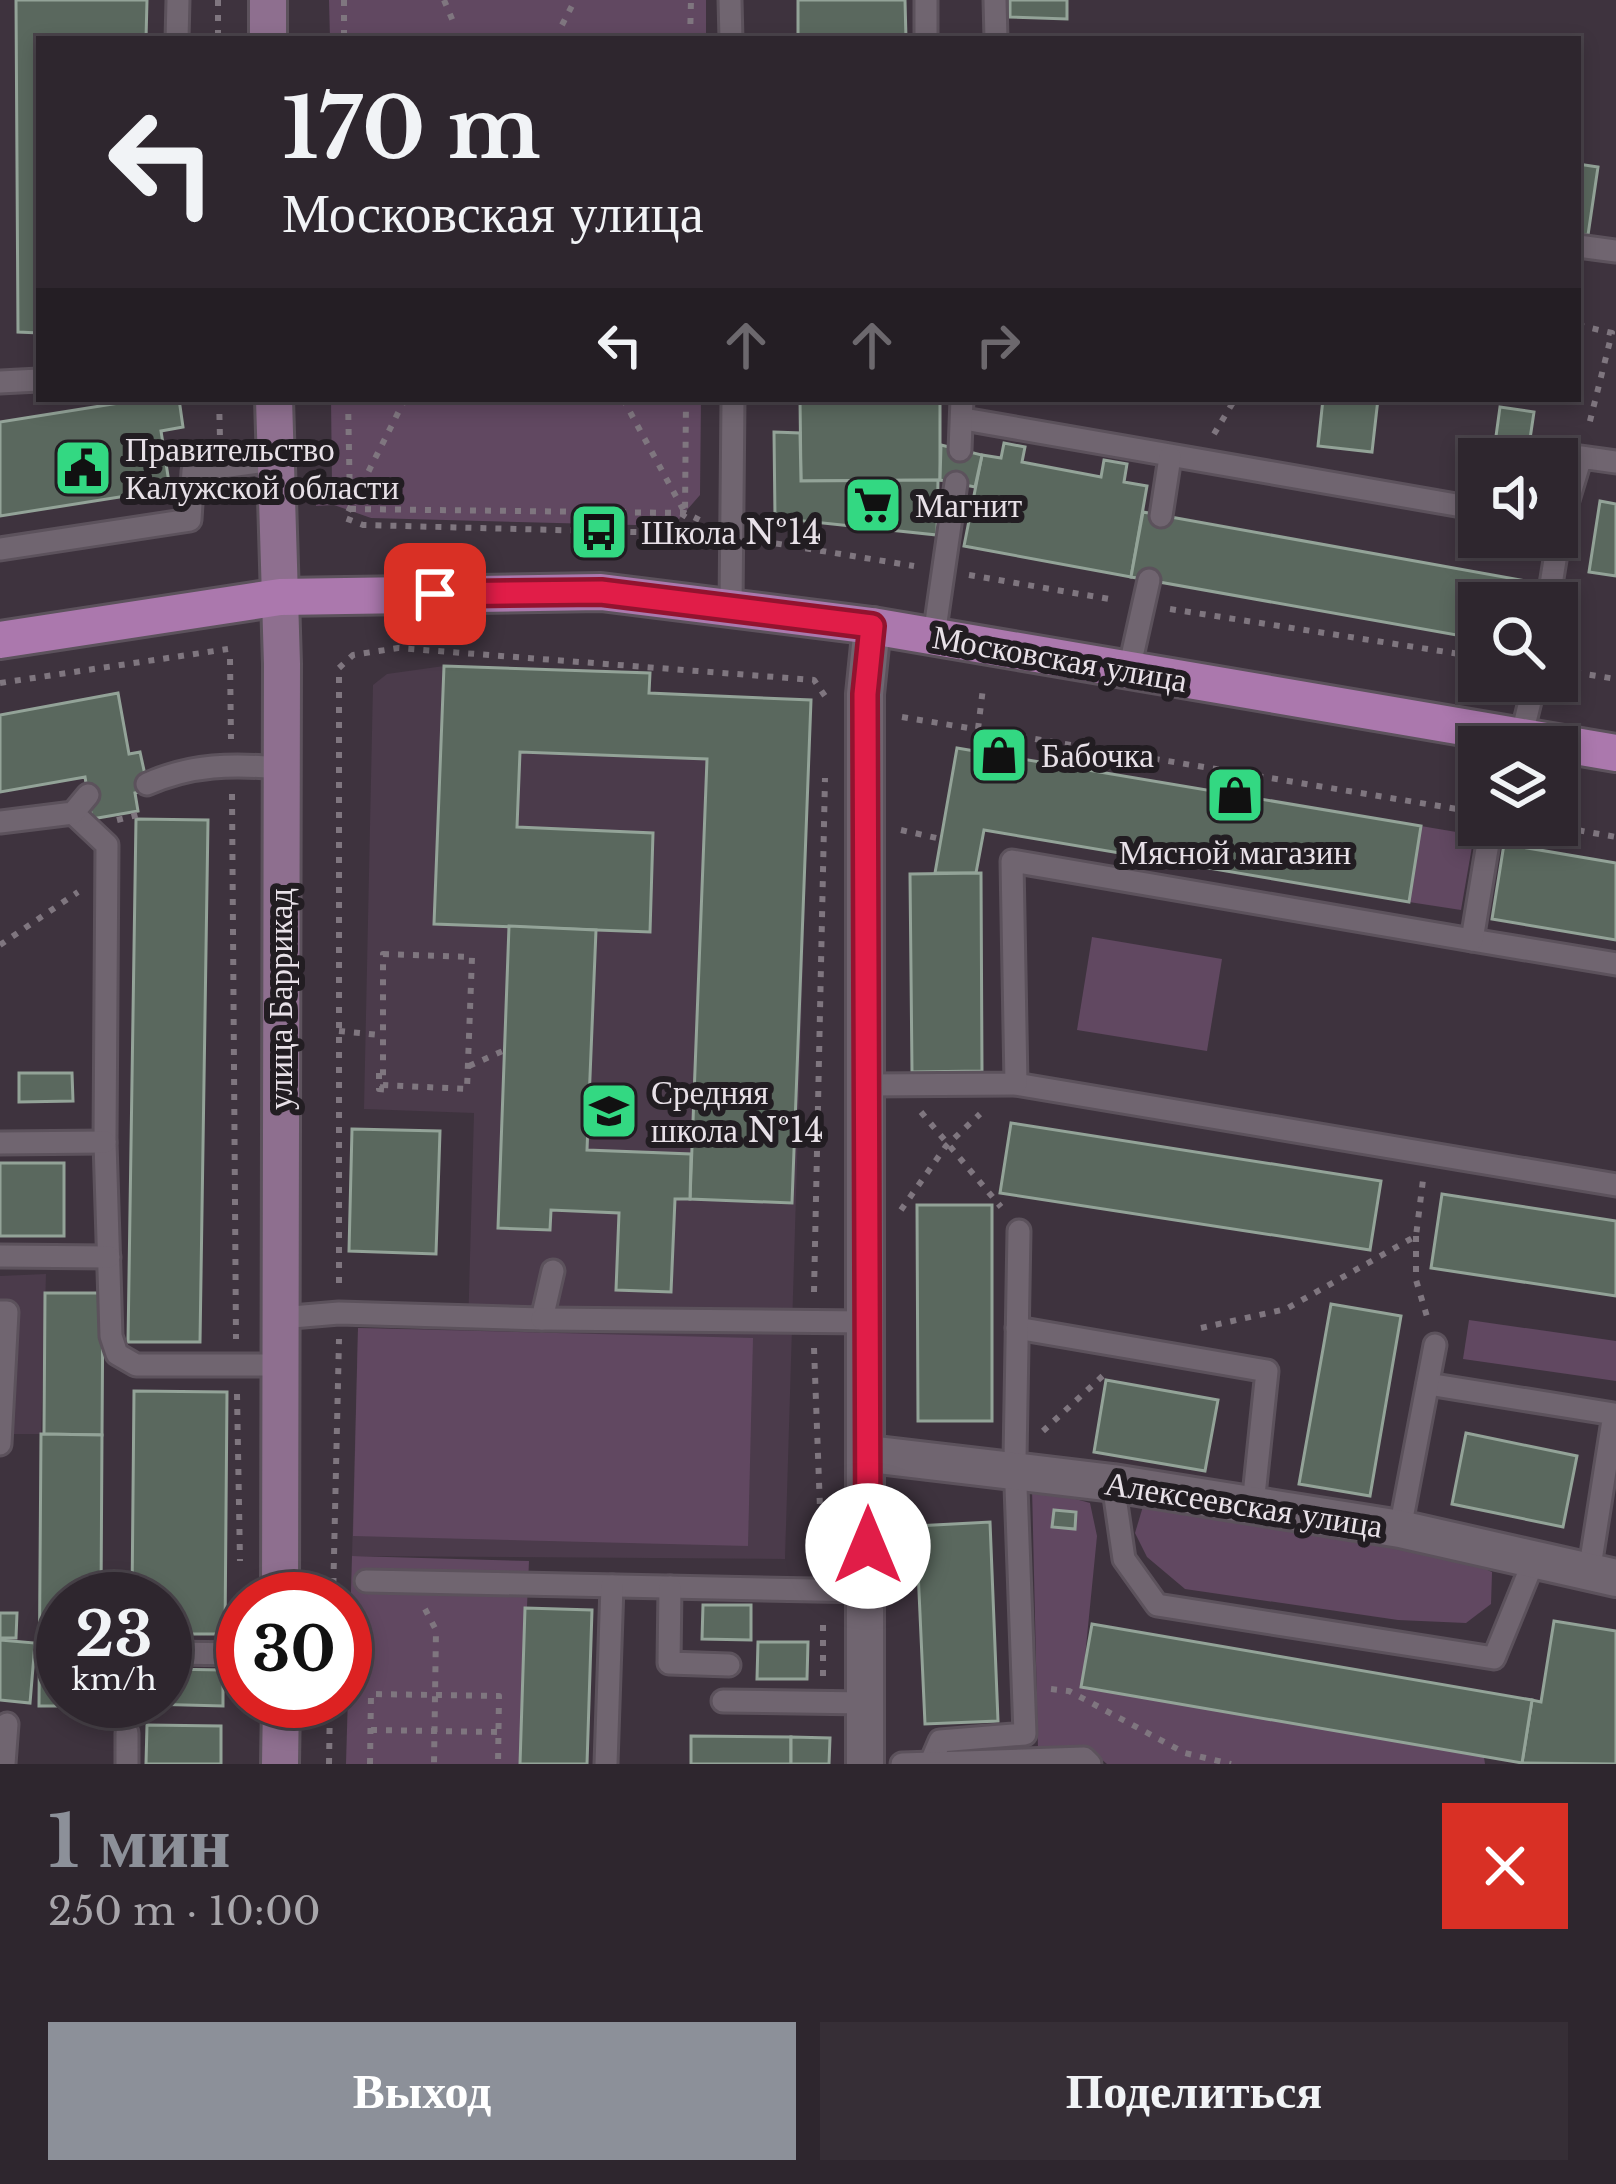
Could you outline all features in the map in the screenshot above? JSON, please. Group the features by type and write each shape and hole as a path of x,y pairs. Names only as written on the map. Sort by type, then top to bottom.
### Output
{"main road":[{"name":"Московская улица","path":"0,640 280,597 601,592 934,636 1458,730"},
{"name":"Московская улица","path":"1578,749 1616,753"}],"street":[{"path":"268,0 268,36"},
{"name":"улица Баррикад","path":"274,402 281,767 280,1572"},
{"path":"866,1764 868,1322 884,1085 865,694 872,626"},
{"name":"Алексеевская улица","path":"868,1454 1015,1465 1400,1529 1602,1575"},
{"path":"280,1728 280,1764"}],"lane":[{"path":"177,36 178,0"},
{"path":"730,0 730,36"},
{"path":"926,0 926,36"},
{"path":"995,0 996,36"},
{"path":"1581,246 1616,251"},
{"path":"0,382 36,380"},
{"path":"731,607 734,402"},
{"path":"960,450 963,409 1170,458 1458,506"},
{"path":"1578,466 1581,457 1616,462"},
{"path":"1161,516 1170,458"},
{"path":"0,549 190,520 193,471 274,460"},
{"path":"934,636 956,483"},
{"path":"1129,670 1149,580"},
{"path":"147,784 180,769 232,764 281,767"},
{"path":"0,822 73,813 88,795"},
{"path":"73,813 107,845 105,1142 111,1336 117,1354 136,1365 279,1364"},
{"path":"1472,940 1488,846"},
{"path":"1016,1084 1012,860 1616,964"},
{"path":"884,1085 1016,1084 1616,1185"},
{"path":"0,1143 105,1142"},
{"path":"931,1762 940,1741 1025,1734 1015,1465 1018,1231"},
{"path":"0,1256 109,1257"},
{"path":"542,1319 554,1271"},
{"path":"0,1312 7,1312 0,1444"},
{"path":"280,1318 339,1313 868,1322"},
{"path":"1017,1328 1267,1371 1253,1505"},
{"path":"1400,1529 1435,1345"},
{"path":"1427,1384 1614,1414 1602,1575"},
{"path":"1112,1483 1124,1558 1157,1605 1493,1658 1534,1560"},
{"path":"372,1581 868,1592"},
{"path":"606,1764 611,1586"},
{"path":"670,1587 669,1663 729,1665"},
{"path":"723,1701 866,1703"},
{"path":"4,1764 7,1724"},
{"path":"127,1764 128,1733"},
{"path":"902,1764 1086,1762"}],"path":[{"path":"218,0 218,36"},
{"path":"344,0 344,36"},
{"path":"444,0 455,26"},
{"path":"562,25 575,0"},
{"path":"690,36 691,0"},
{"path":"1581,326 1614,334 1581,457"},
{"path":"348,402 350,509"},
{"path":"404,402 345,518 363,525 672,533 685,513 686,402"},
{"path":"625,402 685,513"},
{"path":"0,683 228,649"},
{"path":"334,1572 339,1313 339,668 353,656 398,649 814,680 827,693 865,694 901,716 1458,809"},
{"path":"230,659 240,1569"},
{"path":"1578,673 1616,679"},
{"path":"977,729 983,688"},
{"path":"826,717 827,693"},
{"path":"822,1702 823,1590 813,1322 825,763"},
{"path":"897,830 941,839"},
{"path":"1578,830 1616,836"},
{"path":"0,945 107,875"},
{"path":"383,954 472,957 467,1089 383,1085 380,1032 383,954"},
{"path":"339,1031 380,1032"},
{"path":"469,1066 505,1050"},
{"path":"899,1213 946,1146 1016,1084"},
{"path":"884,1085 946,1146 1018,1231"},
{"path":"1426,1153 1416,1280 1435,1345"},
{"path":"1198,1329 1286,1309 1416,1236"},
{"path":"1015,1465 1065,1407 1140,1349"},
{"path":"424,1582 425,1612 436,1630 434,1764"},
{"path":"1024,1684 1069,1691 1185,1753 1231,1764"},
{"path":"370,1764 371,1694 499,1696 498,1764"},
{"path":"329,1764 330,1728"},
{"path":"371,1730 499,1732"}],"shaded area":[{"path":"329,0 706,0 706,36 330,36"},
{"path":"331,402 701,402 700,495 673,526 371,518 334,505 316,506 315,486 332,485"},
{"name":"Средняя школа №14","path":"444,666 650,673 650,693 811,700 785,1559 352,1556 358,1328 468,1330 474,1113 364,1109 373,685 387,674"},
{"path":"1421,826 1458,832 1458,846 1472,846 1461,910 1409,902"},
{"path":"1092,937 1222,959 1207,1051 1077,1030"},
{"path":"46,1274 41,1434 0,1434 0,1276"},
{"path":"1469,1320 1616,1341 1616,1381 1463,1359"},
{"path":"358,1328 753,1338 748,1546 353,1536"},
{"path":"1032,1487 1090,1503 1097,1536 1082,1687 1484,1757 1485,1764 1107,1764 1087,1747 1038,1749"},
{"path":"1144,1503 1458,1557 1492,1572 1491,1604 1466,1623 1398,1620 1185,1589 1147,1557 1135,1533"},
{"path":"352,1556 529,1561 520,1764 346,1764 347,1728 372,1728 372,1572 352,1572"}],"building":[{"path":"16,0 147,0 146,36 36,36 36,333 18,332"},
{"path":"798,0 905,0 906,36 798,36"},
{"path":"1010,0 1067,0 1067,19 1010,17"},
{"path":"1581,164 1598,167 1588,235 1581,234"},
{"name":"Правительство Калужской области","path":"125,402 179,402 183,427 161,431 170,489 0,516 0,422"},
{"path":"800,402 940,402 940,480 801,481"},
{"path":"1323,402 1378,402 1372,452 1318,446"},
{"path":"1500,407 1534,412 1530,438 1496,438"},
{"path":"774,432 800,433 801,481 938,480 937,535 775,518"},
{"path":"1004,443 1025,447 1022,462 1101,477 1104,460 1127,464 1124,482 1147,486 1131,577 964,546 982,455 1001,458"},
{"path":"941,445 982,455 975,487 940,480"},
{"path":"1600,501 1616,504 1616,576 1589,572"},
{"path":"1143,512 1531,582 1458,582 1458,635 1131,577"},
{"path":"444,666 650,673 649,693 811,700 792,1203 690,1199 707,759 520,752 517,827 653,833 650,932 434,924"},
{"path":"118,693 129,754 140,752 147,784 148,790 135,793 138,811 92,819 85,777 0,792 0,715"},
{"path":"957,748 1421,826 1409,902 984,830 976,873 935,873"},
{"path":"136,819 208,820 200,1342 128,1342"},
{"path":"1504,846 1616,863 1616,940 1492,919"},
{"path":"981,873 982,1071 912,1072 910,874"},
{"path":"509,926 596,930 587,1150 691,1154 690,1199 675,1199 671,1292 616,1290 619,1213 551,1210 550,1230 498,1228"},
{"path":"19,1073 72,1073 73,1101 19,1102"},
{"path":"1011,1123 1381,1181 1370,1250 1000,1193"},
{"path":"352,1129 440,1131 436,1254 349,1251"},
{"path":"0,1163 64,1163 64,1236 0,1236"},
{"path":"1442,1194 1616,1221 1616,1296 1431,1268"},
{"path":"917,1205 992,1205 992,1421 918,1421"},
{"path":"45,1293 103,1293 102,1435 44,1434"},
{"path":"1331,1304 1401,1316 1370,1496 1299,1484"},
{"path":"1106,1380 1218,1400 1205,1471 1094,1452"},
{"path":"134,1391 227,1392 226,1572 216,1572 216,1634 192,1634 192,1572 132,1572"},
{"path":"1466,1433 1577,1456 1563,1527 1452,1504"},
{"path":"41,1434 102,1435 101,1572 40,1572"},
{"path":"1054,1510 1076,1512 1075,1529 1052,1527"},
{"path":"990,1522 998,1721 925,1724 916,1526"},
{"path":"703,1605 751,1605 751,1640 702,1639"},
{"path":"525,1608 592,1610 587,1764 520,1764"},
{"path":"0,1613 17,1613 16,1638 0,1638"},
{"path":"1554,1621 1616,1631 1616,1764 1522,1763 1532,1700 1541,1702"},
{"path":"1092,1624 1532,1700 1522,1763 1081,1687"},
{"path":"0,1640 35,1643 30,1703 0,1700"},
{"path":"758,1642 808,1642 807,1679 757,1679"},
{"path":"192,1669 216,1670 216,1706 192,1705"},
{"path":"147,1728 221,1728 221,1764 146,1764"},
{"path":"691,1736 791,1737 791,1764 691,1764"},
{"path":"791,1737 830,1738 829,1764 791,1764"}],"place":[{"name":"Правительство Калужской области","path":"83,468"},
{"name":"Магнит","path":"873,505"},
{"name":"Школа №14","path":"599,532"},
{"name":"Бабочка","path":"999,755"},
{"name":"Мясной магазин","path":"1235,795"},
{"name":"Средняя школа №14","path":"609,1111"}],"route":[{"path":"435,594 601,592 872,626 865,694 868,1546"}]}
